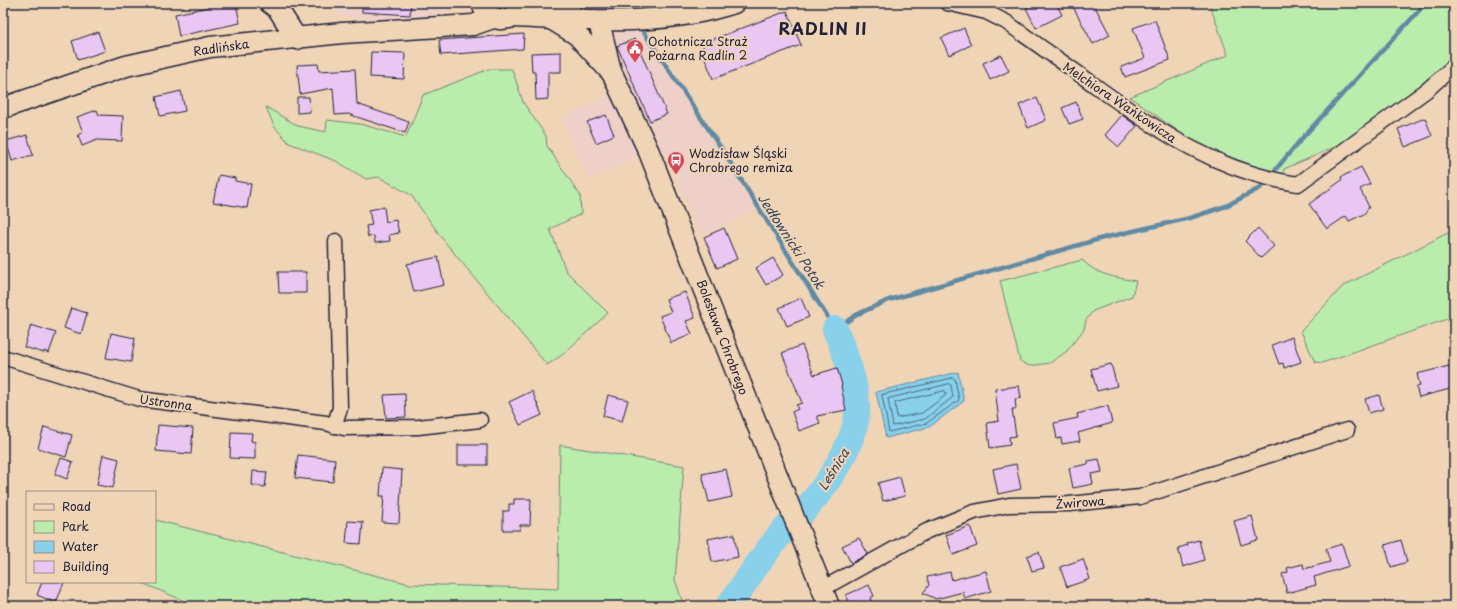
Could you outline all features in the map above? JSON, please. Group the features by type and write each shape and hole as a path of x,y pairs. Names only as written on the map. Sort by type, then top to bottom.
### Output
{"street":[{"path":"270,3 278,9 297,38"},
{"path":"447,26 476,3"},
{"name":"Radlińska","path":"3,108 126,66 210,47 342,33 473,25 488,11 500,20 518,10 549,11 593,17 658,18 710,11 734,3"},
{"name":"Melchiora Wańkowicza","path":"947,3 986,12 1006,22 1151,125 1196,152 1275,181 1298,184 1427,90 1454,66"},
{"name":"Bolesława Chrobrego","path":"549,11 576,35 611,71"},
{"name":"Bolesława Chrobrego","path":"593,17 611,71 652,159 696,267 799,534 825,597"},
{"path":"334,426 340,408 336,241"},
{"name":"Ustronna","path":"3,358 139,398 344,428 418,427 480,420"},
{"name":"Żwirowa","path":"825,597 927,531 974,512 1009,505 1069,504 1140,497 1347,430"}],"shaded area":[{"path":"340,3 463,3 429,20 390,21 335,16 340,8"},
{"path":"563,3 617,3 621,10 593,11 569,6"},
{"path":"642,31 756,210 700,236 669,159 657,145 610,40 613,32"},
{"path":"612,94 643,154 589,180 561,118"}],"green space":[{"path":"1209,3 1454,3 1454,72 1395,121 1284,169 1282,177 1176,136 1178,131 1130,97 1228,55"},
{"path":"489,69 512,69 523,102 546,136 547,146 580,195 581,214 550,229 566,271 608,313 562,355 547,365 445,242 411,195 379,177 366,179 336,161 289,143 274,126 266,107 298,126 326,132 327,120 360,124 406,137 423,95"},
{"path":"1454,230 1454,341 1447,319 1322,363 1315,362 1301,331 1343,286"},
{"path":"1082,260 1101,273 1136,281 1132,296 1093,311 1086,320 1084,329 1067,351 1050,363 1029,366 1020,361 1000,281"},
{"path":"560,445 684,466 675,580 684,606 196,606 142,583 156,583 156,520 410,584 558,589"}],"water":[{"path":"958,372 964,401 929,427 886,438 876,392"}],"building":[{"path":"209,3 223,3 223,7 236,4 240,23 179,36 175,14 209,7"},
{"path":"362,3 411,3 410,15 362,12"},
{"path":"1038,3 1056,3 1062,15 1036,28 1026,8"},
{"path":"1071,3 1093,3 1110,35 1093,44"},
{"path":"787,11 801,45 713,79 703,53 703,46 706,42"},
{"path":"1155,20 1170,60 1125,77 1121,67 1145,58 1133,28"},
{"path":"964,28 971,45 949,55 941,38"},
{"path":"98,32 105,51 78,60 72,41"},
{"path":"524,34 523,49 441,55 439,40"},
{"path":"635,39 667,114 650,121 617,46"},
{"path":"371,52 405,53 404,79 370,77"},
{"path":"561,52 561,72 548,72 548,99 536,100 535,72 532,72 531,53"},
{"path":"1001,55 1009,71 990,80 983,63"},
{"path":"318,64 319,71 355,69 357,104 409,122 405,133 348,114 335,115 333,88 300,94 297,65"},
{"path":"181,91 185,111 160,116 156,97"},
{"path":"297,97 309,97 310,112 297,113"},
{"path":"1037,98 1046,120 1028,128 1019,105"},
{"path":"1076,102 1083,119 1069,124 1062,108"},
{"path":"97,110 99,115 123,116 122,141 97,140 82,146 78,135 83,132 77,117"},
{"path":"606,115 614,135 596,143 587,122"},
{"path":"1122,115 1137,126 1119,147 1105,135"},
{"path":"1425,118 1432,136 1405,147 1398,129"},
{"path":"27,135 33,155 12,161 6,141"},
{"path":"1361,167 1370,184 1360,189 1369,207 1364,214 1349,221 1346,216 1327,229 1309,204 1342,180 1341,177"},
{"path":"219,175 235,178 235,181 251,184 247,208 213,202"},
{"path":"384,207 386,222 396,220 399,233 389,235 390,241 375,243 374,236 368,237 366,226 372,225 369,210"},
{"path":"724,228 737,259 717,268 704,237"},
{"path":"1258,228 1274,246 1261,258 1245,241"},
{"path":"438,257 444,285 414,292 407,264"},
{"path":"773,258 783,275 766,285 756,268"},
{"path":"278,272 306,272 306,293 279,293"},
{"path":"685,292 695,318 686,321 692,334 671,343 660,316 671,312 666,299"},
{"path":"801,298 809,317 787,326 779,308"},
{"path":"71,308 87,313 81,334 64,328"},
{"path":"31,325 56,333 49,353 24,347"},
{"path":"111,333 135,338 131,362 106,358"},
{"path":"1292,337 1301,362 1284,368 1283,363 1279,364 1272,345"},
{"path":"802,345 814,375 837,368 842,385 846,410 817,416 820,423 799,431 792,412 798,409 796,405 802,403 782,353"},
{"path":"1111,364 1117,386 1097,391 1091,369"},
{"path":"1449,366 1454,388 1419,397 1416,387 1420,386 1417,374"},
{"path":"1019,386 1021,398 1015,399 1016,409 1012,409 1016,436 1009,437 1010,445 990,448 987,423 999,421 995,389"},
{"path":"532,391 542,415 520,425 509,402"},
{"path":"405,394 406,417 386,418 384,395"},
{"path":"608,395 628,400 622,421 603,416"},
{"path":"1379,395 1383,409 1369,413 1365,399"},
{"path":"1108,406 1112,423 1078,433 1080,441 1062,444 1061,438 1057,439 1054,423 1078,418 1077,414"},
{"path":"158,425 193,428 191,454 156,451"},
{"path":"44,427 72,435 66,457 38,448"},
{"path":"231,432 252,433 251,441 255,442 255,459 230,458"},
{"path":"458,445 487,445 487,465 458,465"},
{"path":"103,455 119,459 113,488 97,485"},
{"path":"298,455 335,459 333,482 295,478"},
{"path":"61,458 73,462 67,479 55,474"},
{"path":"1099,459 1102,472 1091,474 1093,484 1073,488 1069,468 1088,464 1088,461"},
{"path":"1016,464 1021,489 998,494 993,469"},
{"path":"382,468 402,470 399,523 382,522 384,496 380,496"},
{"path":"726,469 732,497 709,502 702,474"},
{"path":"253,471 267,472 265,487 252,485"},
{"path":"900,477 905,496 883,501 878,483"},
{"path":"514,499 531,499 530,525 520,525 520,530 503,530 503,511 509,511 509,504 514,504"},
{"path":"1252,516 1258,540 1241,545 1234,521"},
{"path":"348,521 363,522 361,544 346,543"},
{"path":"970,526 977,546 953,555 946,535"},
{"path":"734,534 738,557 712,562 708,539"},
{"path":"859,538 868,554 851,563 842,546"},
{"path":"1199,540 1204,560 1183,567 1178,548 1188,545 1187,543"},
{"path":"1401,540 1407,562 1391,567 1385,545"},
{"path":"1342,544 1349,566 1314,577 1316,585 1287,593 1282,574 1288,572 1287,568 1303,564 1304,569 1330,562 1326,549"},
{"path":"1039,552 1044,568 1032,571 1027,556"},
{"path":"1083,559 1090,579 1067,587 1060,567"},
{"path":"986,571 991,591 965,599 963,592 936,599 923,593 929,585 927,577 950,572 952,580"},
{"path":"42,583 64,583 56,603 37,595"},
{"path":"869,585 874,596 870,598 873,606 851,606 846,595"}],"waterway":[{"name":"Jedłownicki Potok","path":"626,3 633,15"},
{"path":"639,25 723,151 835,329 858,314 889,300 1103,238 1190,218 1226,206 1260,188 1304,136 1426,3"},
{"name":"Leśnica","path":"728,606 778,537 818,495 826,484 842,458 854,430 857,417 856,395 849,366 835,329"}],"place":[{"name":"Ochotnicza Straż Pożarna Radlin 2","path":"635,63"},
{"name":"Wodzisław Śląski Chrobrego remiza","path":"676,175"}],"district":[{"name":"RADLIN II","path":"823,28"}]}
